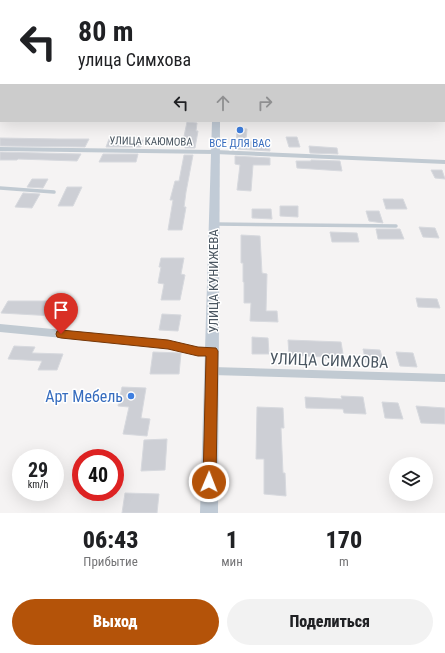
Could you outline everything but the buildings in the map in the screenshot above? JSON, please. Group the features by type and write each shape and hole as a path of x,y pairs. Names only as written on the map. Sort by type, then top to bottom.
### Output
{"street":[{"name":"УЛИЦА КУНИЖЕВА","path":"209,513 216,122"},
{"name":"УЛИЦА КАЮМОВА","path":"0,148 215,152 445,162"},
{"path":"0,328 168,344 198,351 212,351"},
{"name":"УЛИЦА СИМХОВА","path":"212,371 445,378"}],"lane":[{"path":"0,188 54,192"},
{"path":"213,224 396,226"}],"place":[{"name":"ВСЕ ДЛЯ ВАС","path":"240,130"},
{"name":"Арт Мебель","path":"131,396"}],"route":[{"path":"61,334 168,344 198,351 212,351 209,482"}]}
